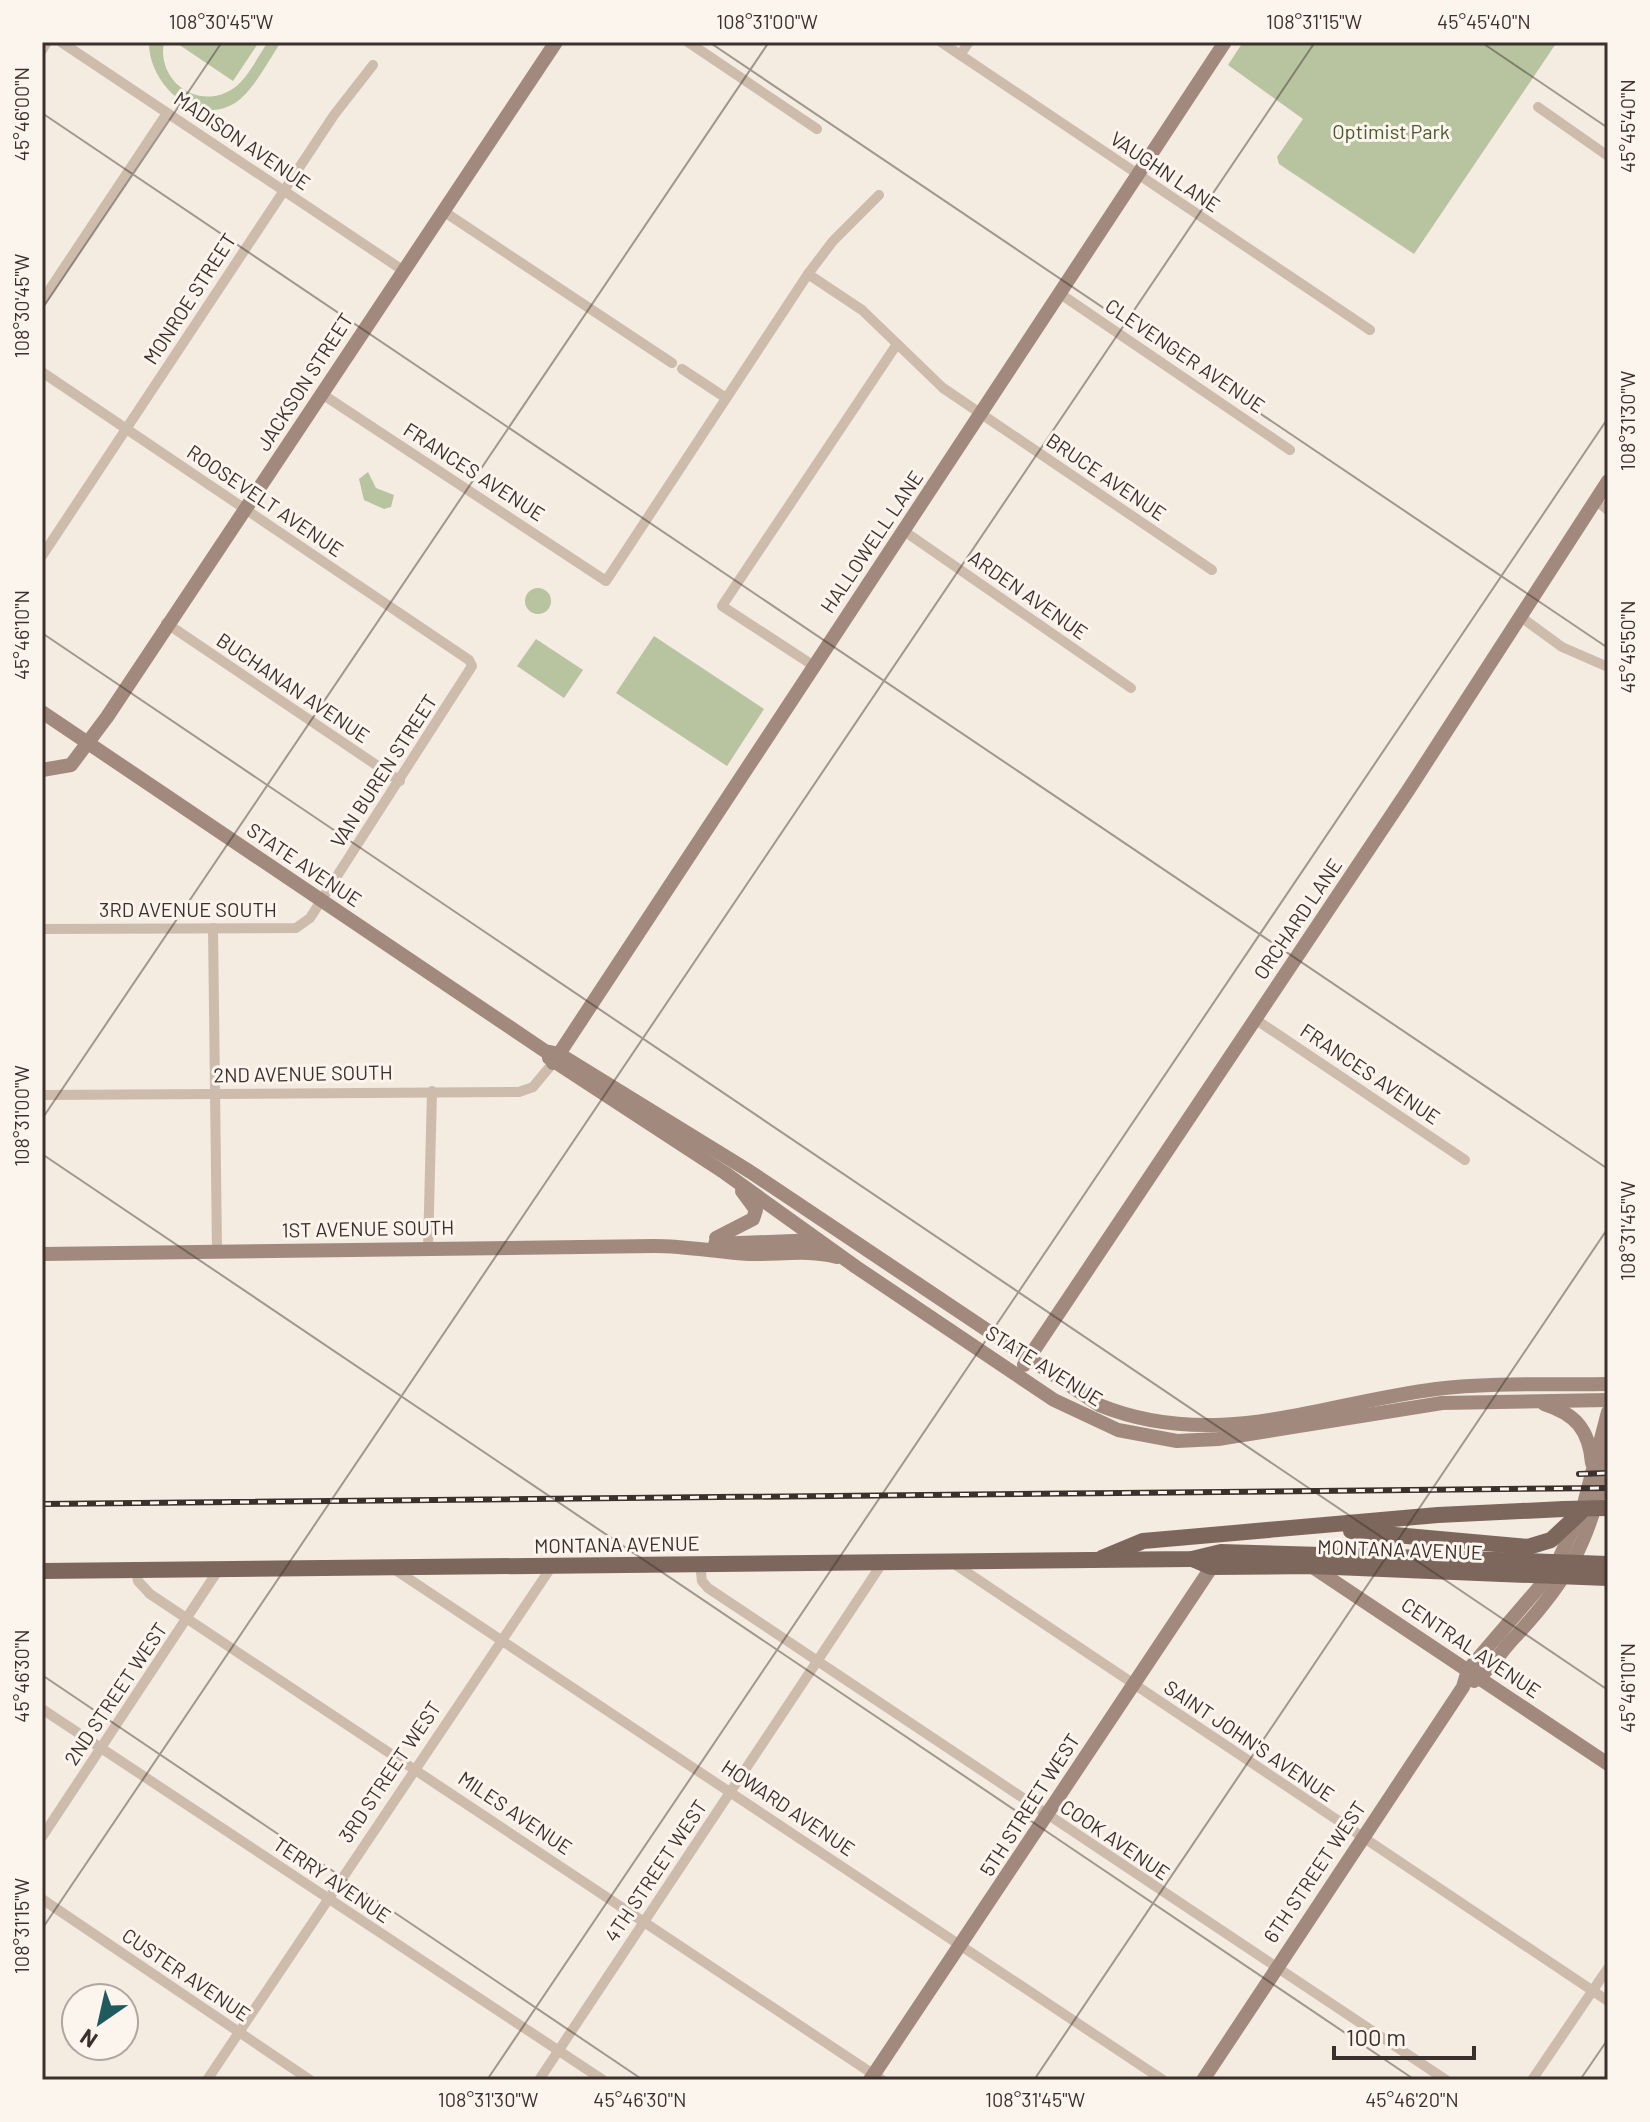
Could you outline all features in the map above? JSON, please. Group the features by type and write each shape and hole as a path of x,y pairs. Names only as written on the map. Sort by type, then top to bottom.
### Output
{"main road":[{"path":"1091,1561 1143,1541 1438,1515 1608,1508"},
{"path":"1306,1528 1528,1547 1551,1540 1572,1511"},
{"name":"MONTANA AVENUE","path":"42,1571 1091,1561 1192,1559 1221,1552 1500,1567 1608,1578"},
{"name":"MONTANA AVENUE","path":"1192,1559 1211,1567 1608,1564"}],"street":[{"path":"42,50 47,42"},
{"name":"MADISON AVENUE","path":"61,42 404,271"},
{"name":"JACKSON STREET","path":"42,770 65,769 75,762 88,744 556,42"},
{"path":"688,42 817,129"},
{"name":"VAUGHN LANE","path":"941,42 1370,330"},
{"path":"960,55 969,42"},
{"name":"HALLOWELL LANE","path":"552,1056 904,531 1225,42"},
{"name":"MONROE STREET","path":"42,556 283,190 373,65"},
{"path":"1538,107 1608,156"},
{"path":"42,301 167,113"},
{"path":"443,211 726,398 808,274 833,241 879,195"},
{"name":"BRUCE AVENUE","path":"808,274 862,310 943,388 1212,570"},
{"name":"CLEVENGER AVENUE","path":"1059,293 1290,450"},
{"path":"814,666 722,606 897,344"},
{"name":"ROOSEVELT AVENUE","path":"42,372 469,660"},
{"name":"FRANCES AVENUE","path":"322,394 606,581 726,398"},
{"name":"ORCHARD LANE","path":"1017,1375 1521,617 1608,481"},
{"path":"1595,500 1608,510"},
{"name":"ARDEN AVENUE","path":"904,531 1131,688"},
{"path":"1521,617 1562,647 1608,667"},
{"name":"BUCHANAN AVENUE","path":"166,623 400,781"},
{"name":"VAN BUREN STREET","path":"322,901 470,671 469,660"},
{"name":"STATE AVENUE","path":"42,712 725,1173 849,1262 1070,1410 1100,1424 1144,1437 1177,1441 1241,1436 1416,1405 1608,1400"},
{"name":"3RD AVENUE SOUTH","path":"42,929 296,928 310,918 322,901"},
{"path":"213,928 217,1250"},
{"name":"FRANCES AVENUE","path":"1255,1019 1465,1160"},
{"name":"STATE AVENUE","path":"552,1056 749,1171 1099,1405 1140,1420 1188,1427 1236,1425 1438,1389 1608,1384"},
{"name":"2ND AVENUE SOUTH","path":"42,1095 519,1092 533,1087 552,1056"},
{"path":"428,1248 432,1091"},
{"path":"695,1247 744,1227 755,1214 752,1203 725,1173"},
{"name":"1ST AVENUE SOUTH","path":"42,1254 695,1247 739,1241 818,1239 849,1246 946,1305"},
{"name":"1ST AVENUE SOUTH","path":"695,1247 747,1254 811,1253 849,1262"},
{"path":"1528,1400 1561,1410 1580,1424 1589,1440 1592,1474"},
{"name":"6TH STREET WEST","path":"1203,2080 1463,1687 1545,1582 1572,1511 1592,1474 1608,1412"},
{"name":"6TH STREET WEST","path":"1474,1674 1540,1610 1570,1571 1595,1512 1608,1457"},
{"name":"5TH STREET WEST","path":"875,2078 1221,1552"},
{"name":"4TH STREET WEST","path":"539,2080 883,1562"},
{"name":"SAINT JOHN'S AVENUE","path":"951,1562 1608,2001"},
{"name":"COOK AVENUE","path":"700,1564 702,1581 708,1588 1047,1817 1446,2080"},
{"name":"3RD STREET WEST","path":"207,2080 552,1566"},
{"name":"CENTRAL AVENUE","path":"1311,1566 1608,1764"},
{"name":"HOWARD AVENUE","path":"393,1567 1163,2080"},
{"name":"2ND STREET WEST","path":"42,1837 219,1569"},
{"name":"MILES AVENUE","path":"136,1570 143,1588 188,1619 875,2078"},
{"name":"TERRY AVENUE","path":"42,1709 603,2080"},
{"name":"CUSTER AVENUE","path":"42,1899 310,2080"},
{"path":"1532,2080 1608,1968"}],"green space":[{"path":"149,42 164,42 163,56 167,69 183,89 208,97 234,88 268,42 281,42 242,97 219,109 204,110 176,97 165,85 156,72"},
{"path":"175,42 259,42 233,81"},
{"name":"Optimist Park","path":"1243,42 1557,42 1414,254 1279,164 1277,157 1303,119 1228,65"},
{"path":"368,472 376,488 394,495 391,507 384,509 364,500 359,479"},
{"path":"538,588 547,592 551,601 547,610 538,614 529,610 525,601 529,592"},
{"path":"654,636 764,709 727,766 616,693"},
{"path":"536,639 583,670 564,698 517,666"}],"railway":[{"path":"1579,1474 1608,1473"},
{"path":"42,1504 1608,1488"}]}
